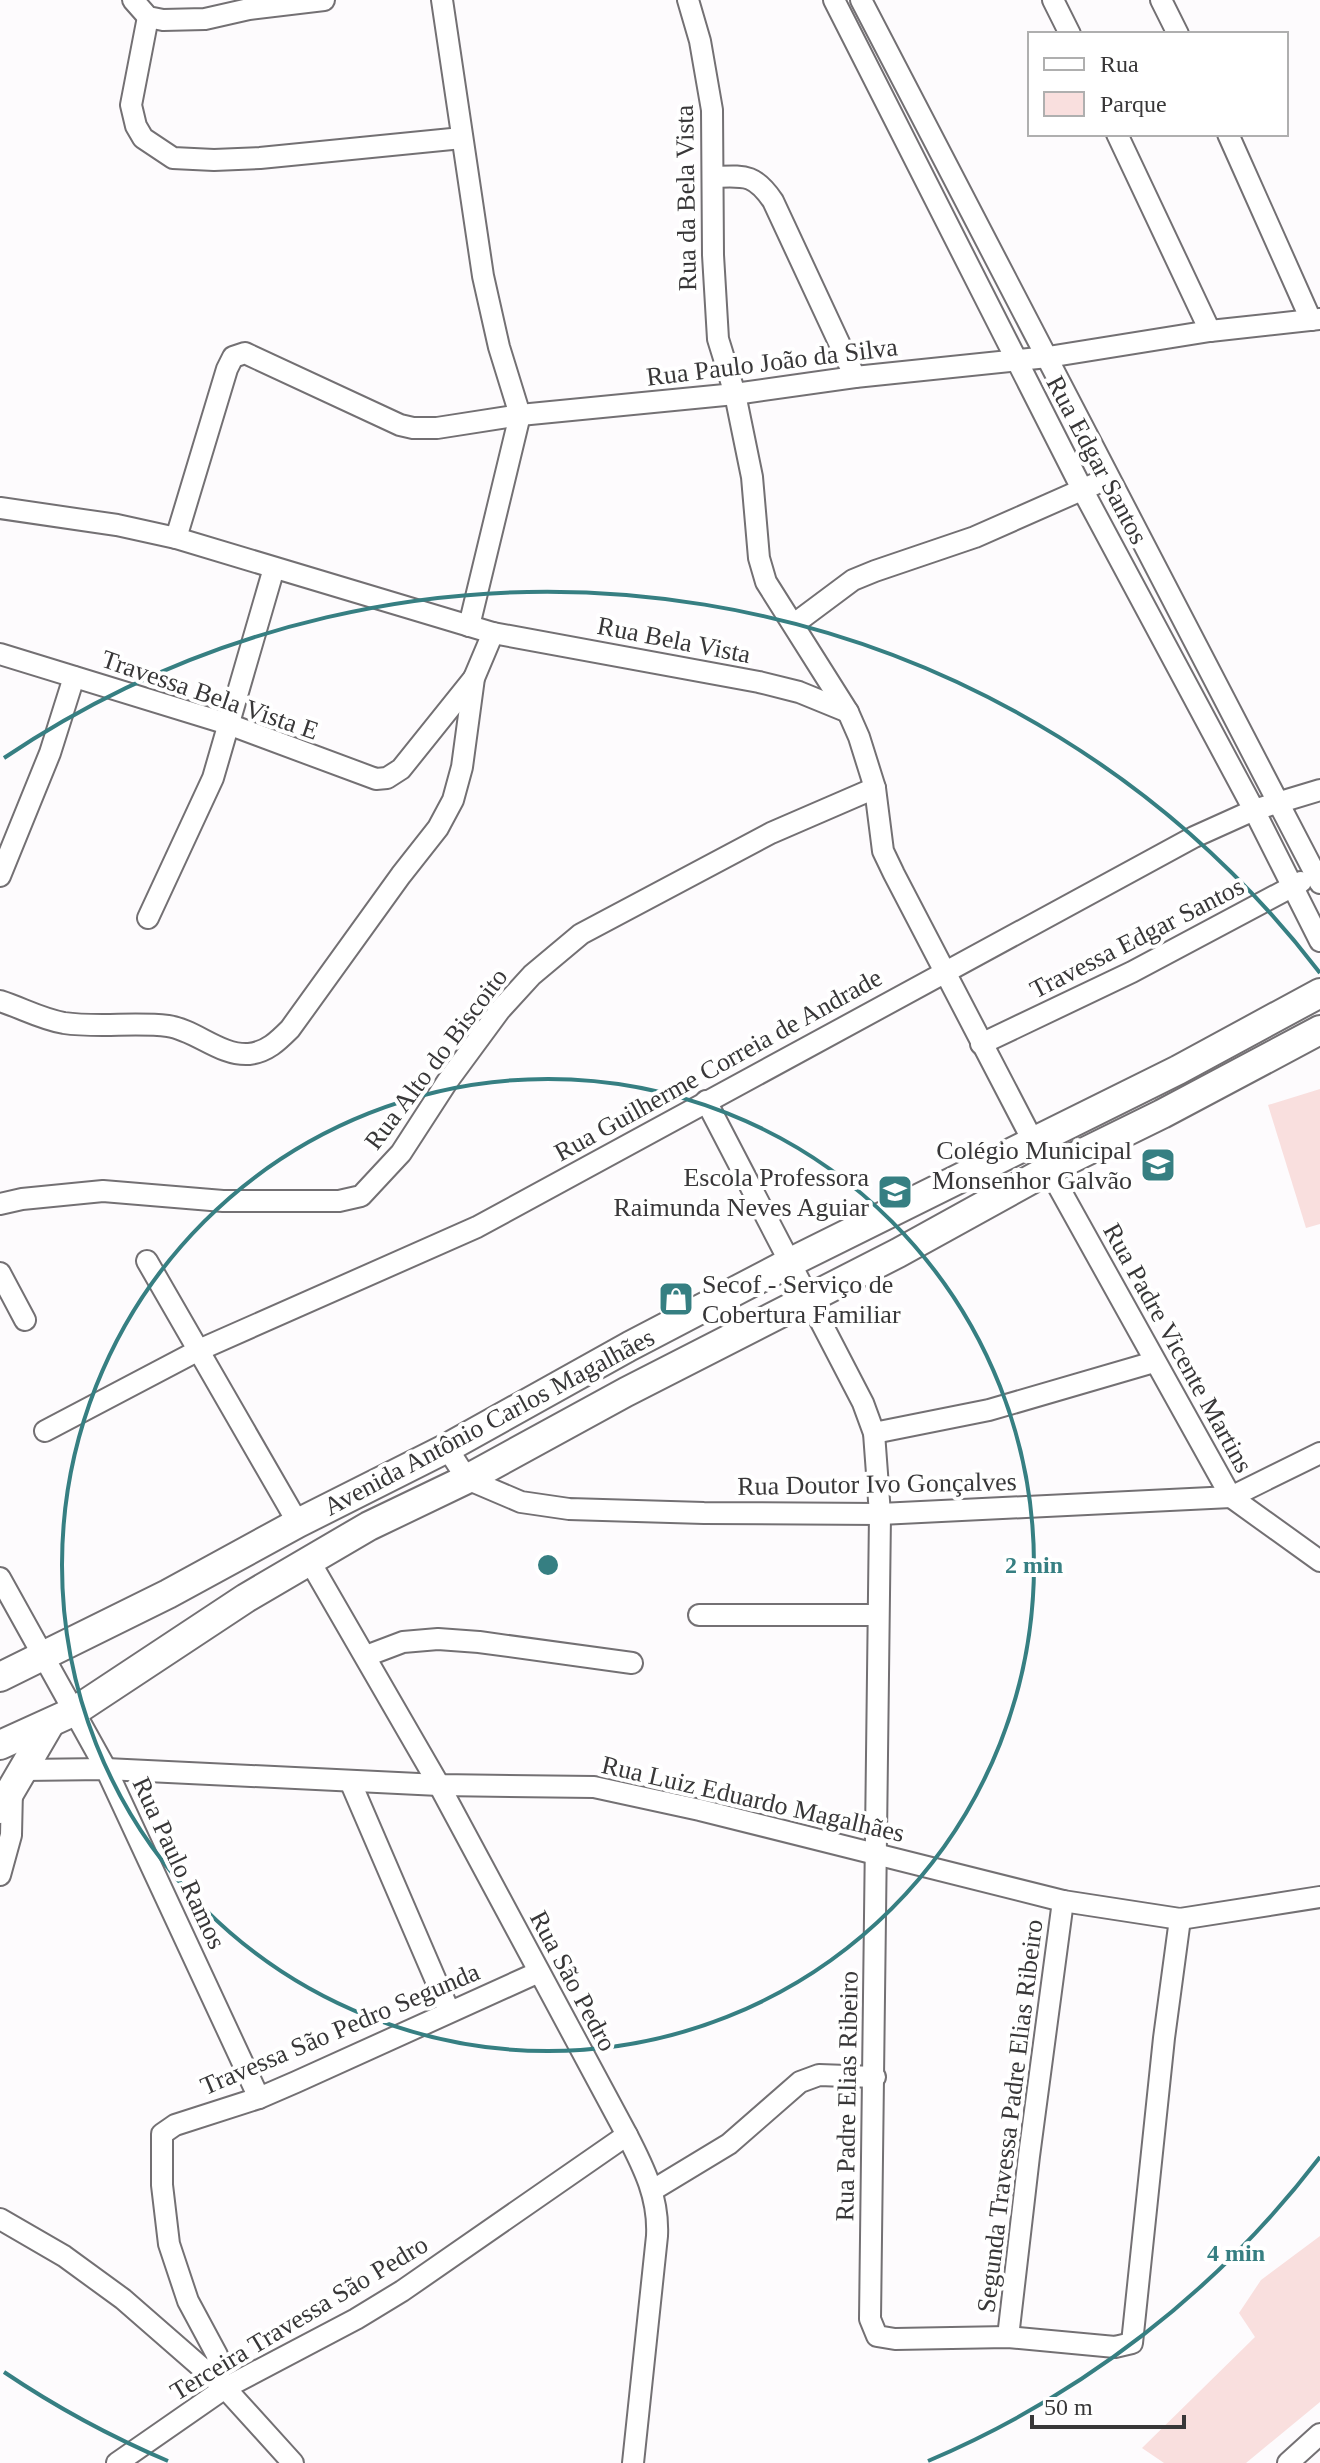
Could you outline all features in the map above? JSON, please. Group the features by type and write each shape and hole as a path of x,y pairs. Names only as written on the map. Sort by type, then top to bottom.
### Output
{"main road":[{"name":"Avenida Antônio Carlos Magalhães","path":"0,1677 168,1594 298,1523 447,1448 630,1346 789,1263 1178,1070 1320,993"},
{"name":"Avenida Antônio Carlos Magalhães","path":"0,1745 75,1711 246,1598 369,1526 467,1479 626,1392 808,1300 1050,1169 1320,1030"},
{"path":"11,1789 49,1725"}],"street":[{"path":"133,0 148,17 163,20 204,10 249,9 324,0"},
{"path":"442,0 483,276 499,347 520,415 469,626"},
{"name":"Rua da Bela Vista","path":"688,0 709,87 714,307 718,339 735,394 754,489 759,558 766,582 848,712"},
{"name":"Rua Edgar Santos","path":"834,0 1082,489 1254,810 1320,941"},
{"name":"Rua Edgar Santos","path":"861,0 1318,879"},
{"path":"1053,0 1069,32"},
{"path":"1161,0 1177,32"},
{"path":"148,17 131,105 136,126 143,138 173,158 260,158 462,138"},
{"path":"1118,136 1210,331"},
{"path":"1229,136 1315,319"},
{"path":"910,151 934,139"},
{"path":"713,177 753,178 762,184 773,201 855,377"},
{"name":"Rua Paulo João da Silva","path":"176,538 227,369 233,357 245,353 400,425 437,428 520,415 735,394 855,377 1048,357 1210,331 1315,319"},
{"path":"794,624 853,580 975,537 1110,478"},
{"name":"Rua Bela Vista","path":"0,508 117,525 176,538 493,633 759,682 799,692 848,712"},
{"path":"148,918 213,778 274,568"},
{"path":"0,1001 40,1017 63,1022 168,1026 227,1050 248,1054 269,1048 290,1029 438,828 453,800 462,767 474,678 493,633"},
{"name":"Travessa Bela Vista E","path":"0,654 228,724 364,776 387,778 401,769 474,678"},
{"path":"0,876 50,753 74,677"},
{"path":"848,712 867,757 875,788 883,851 981,1044 1050,1169"},
{"name":"Rua Alto do Biscoito","path":"0,1204 103,1191 223,1201 339,1201 361,1196 401,1153 447,1082 500,1010 532,975 581,934 771,833 875,788"},
{"name":"Rua Guilherme Correia de Andrade","path":"45,1431 199,1350 477,1227 1194,837 1254,810 1320,790"},
{"name":"Travessa Edgar Santos","path":"981,1044 1132,972 1291,888 1318,879"},
{"name":"Rua Padre Elias Ribeiro","path":"706,1101 808,1300 841,1356 874,1433 880,1514 870,2319 877,2336 895,2339 1008,2337"},
{"name":"Rua Padre Vicente Martins","path":"1050,1169 1231,1497 1320,1561"},
{"path":"147,1261 298,1523"},
{"path":"0,1273 25,1320"},
{"path":"874,1433 989,1410 1154,1362"},
{"path":"447,1448 467,1479"},
{"name":"Rua Doutor Ivo Gonçalves","path":"467,1479 521,1502 569,1509 880,1514 1231,1497 1320,1453"},
{"name":"Rua São Pedro","path":"309,1560 439,1785 627,2135 653,2190 658,2217 657,2236 633,2463"},
{"name":"Rua Paulo Ramos","path":"0,1578 106,1769 259,2098"},
{"path":"699,1615 878,1615"},
{"path":"366,1656 403,1642 438,1639 632,1663"},
{"name":"Rua Luiz Eduardo Magalhães","path":"11,1789 106,1769 439,1785 594,1787 1063,1901 1180,1919 1320,1897"},
{"path":"350,1781 449,2011"},
{"path":"0,1875 11,1835 11,1789"},
{"name":"Segunda Travessa Padre Elias Ribeiro","path":"1008,2337 1063,1901"},
{"path":"1008,2337 1115,2347 1132,2343 1164,2038 1180,1919"},
{"name":"Travessa São Pedro Segunda","path":"222,2386 217,2355 188,2301 169,2244 162,2185 162,2134 175,2125 259,2098 539,1972"},
{"path":"653,2190 729,2144 800,2082 819,2075 875,2077"},
{"name":"Terceira Travessa São Pedro","path":"117,2463 222,2386 356,2319 402,2291 627,2135"},
{"path":"0,2220 31,2235 96,2278 222,2386 293,2463"},
{"path":"1288,2463 1320,2434"}],"green space":[{"path":"1320,1089 1320,1224 1306,1228 1268,1105"},
{"path":"1320,2236 1320,2402 1246,2463 1164,2463 1142,2448 1255,2337 1239,2313 1261,2280"}],"place":[{"name":"Colégio Municipal Monsenhor Galvão","path":"1158,1165"},
{"name":"Escola Professora Raimunda Neves Aguiar","path":"895,1192"},
{"name":"Secof - Serviço de Cobertura Familiar","path":"676,1299"}]}
